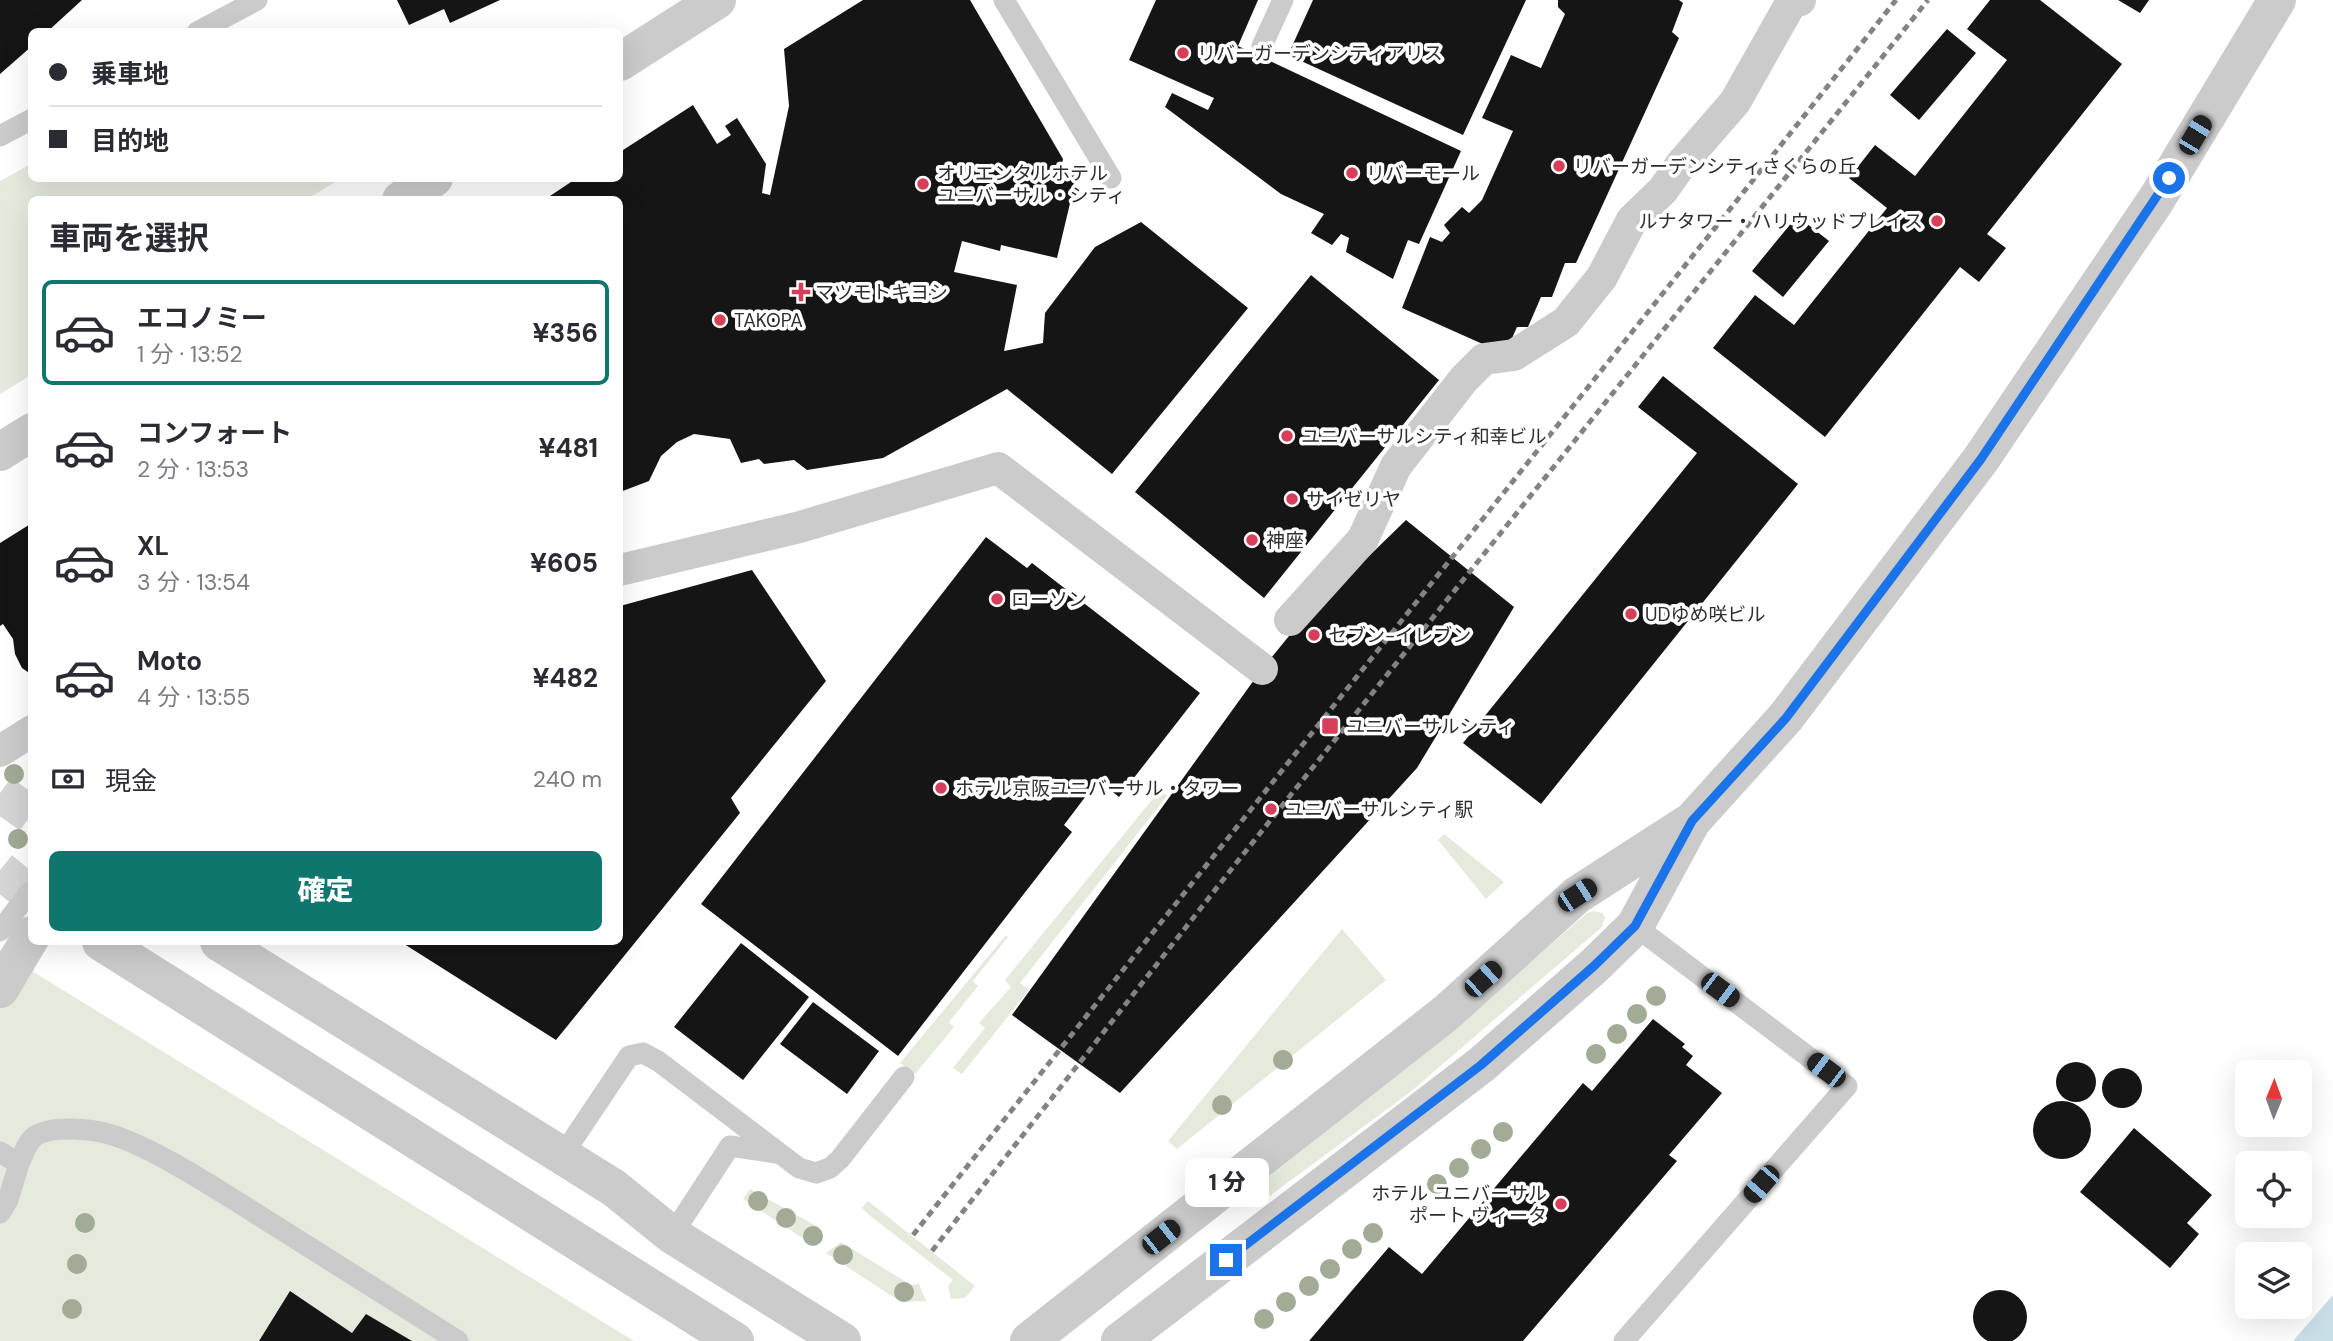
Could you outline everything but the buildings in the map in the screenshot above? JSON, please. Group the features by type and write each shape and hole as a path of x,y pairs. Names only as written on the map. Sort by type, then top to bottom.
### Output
{"street":[{"path":"623,60 717,0"},
{"path":"1120,1341 1481,1065 1594,966 1635,926 1692,821 1786,718 1981,459 2156,200 2277,0"},
{"path":"1290,620 1363,539 1396,466 1464,379 1484,359 1514,355 1566,322 1602,277 1632,220 1663,190 1682,163 1735,102 1793,1"},
{"path":"407,196 428,182"},
{"path":"0,452 28,434"},
{"path":"623,569 800,527 998,468 1262,669"},
{"path":"0,751 28,734"},
{"path":"1029,1341 1446,1013 1577,895 1692,821"},
{"path":"0,989 28,942"},
{"path":"106,945 735,1341"},
{"path":"224,945 614,1188 672,1235 842,1341"}],"lane":[{"path":"204,28 257,0"},
{"path":"1004,0 1111,178"},
{"path":"1262,46 1283,0"},
{"path":"0,136 28,121"},
{"path":"0,931 28,894"},
{"path":"1624,1341 1847,1086 1635,926"},
{"path":"562,1156 629,1056 643,1053 658,1061 799,1168 816,1173 830,1168 904,1077"},
{"path":"0,1213 8,1200 25,1149 35,1136 61,1129 109,1134 161,1158 233,1199 458,1341"},
{"path":"672,1235 730,1146 778,1153"},
{"path":"0,1152 19,1164"}],"shaded area":[{"path":"28,166 28,182 335,182 312,196 28,196 28,377 0,394 0,181"},
{"path":"1160,790 1167,796 1020,983 1029,990 962,1074 953,1068 985,1028 979,1023 1011,987 1005,980"},
{"path":"1444,834 1504,882 1486,899 1438,840"},
{"path":"1593,911 1602,913 1605,917 1602,927 1409,1093 1259,1204 1250,1192 1436,1044 1586,914"},
{"path":"1342,929 1386,980 1177,1149 1168,1141"},
{"path":"1006,935 1008,937 973,981 978,986 949,1022 954,1027 915,1074 900,1063"},
{"path":"0,950 27,968 634,1341 0,1341"},
{"path":"750,1189 818,1227 821,1233 818,1241 813,1245 743,1199"},
{"path":"868,1201 975,1286 965,1298 951,1299 948,1286 953,1280 869,1215 862,1208"},
{"path":"841,1242 911,1285 919,1284 926,1301 901,1302 826,1253"}],"water":[{"path":"2333,1295 2333,1341 2293,1341"}],"tunnel":[{"path":"0,793 28,813"},
{"path":"0,870 28,893"}],"railway":[{"path":"913,1235 1896,0"},
{"path":"932,1251 1237,862 1928,0"}],"place":[{"name":"リバーガーデンシティアリス","path":"1183,53"},
{"name":"リバーガーデンシティさくらの丘","path":"1559,166"},
{"name":"リバーモール","path":"1352,173"},
{"name":"オリエンタルホテル ユニバーサル・シティ","path":"923,184"},
{"name":"ルナタワー・ハリウッドプレイス","path":"1937,221"},
{"name":"マツモトキヨシ","path":"801,292"},
{"name":"TAKOPA","path":"720,320"},
{"name":"ユニバーサルシティ和幸ビル","path":"1287,436"},
{"name":"サイゼリヤ","path":"1292,499"},
{"name":"神座","path":"1252,540"},
{"name":"ローソン","path":"997,599"},
{"name":"UDゆめ咲ビル","path":"1631,614"},
{"name":"セブン-イレブン","path":"1314,635"},
{"name":"ユニバーサルシティ","path":"1330,726"},
{"name":"ホテル京阪ユニバーサル・タワー","path":"941,788"},
{"name":"ユニバーサルシティ駅","path":"1271,809"},
{"name":"ホテル ユニバーサル ポート ヴィータ","path":"1561,1204"}],"route":[{"path":"1226,1260 1481,1065 1594,966 1635,926 1692,821 1786,718 1981,459 2169,178"}]}
